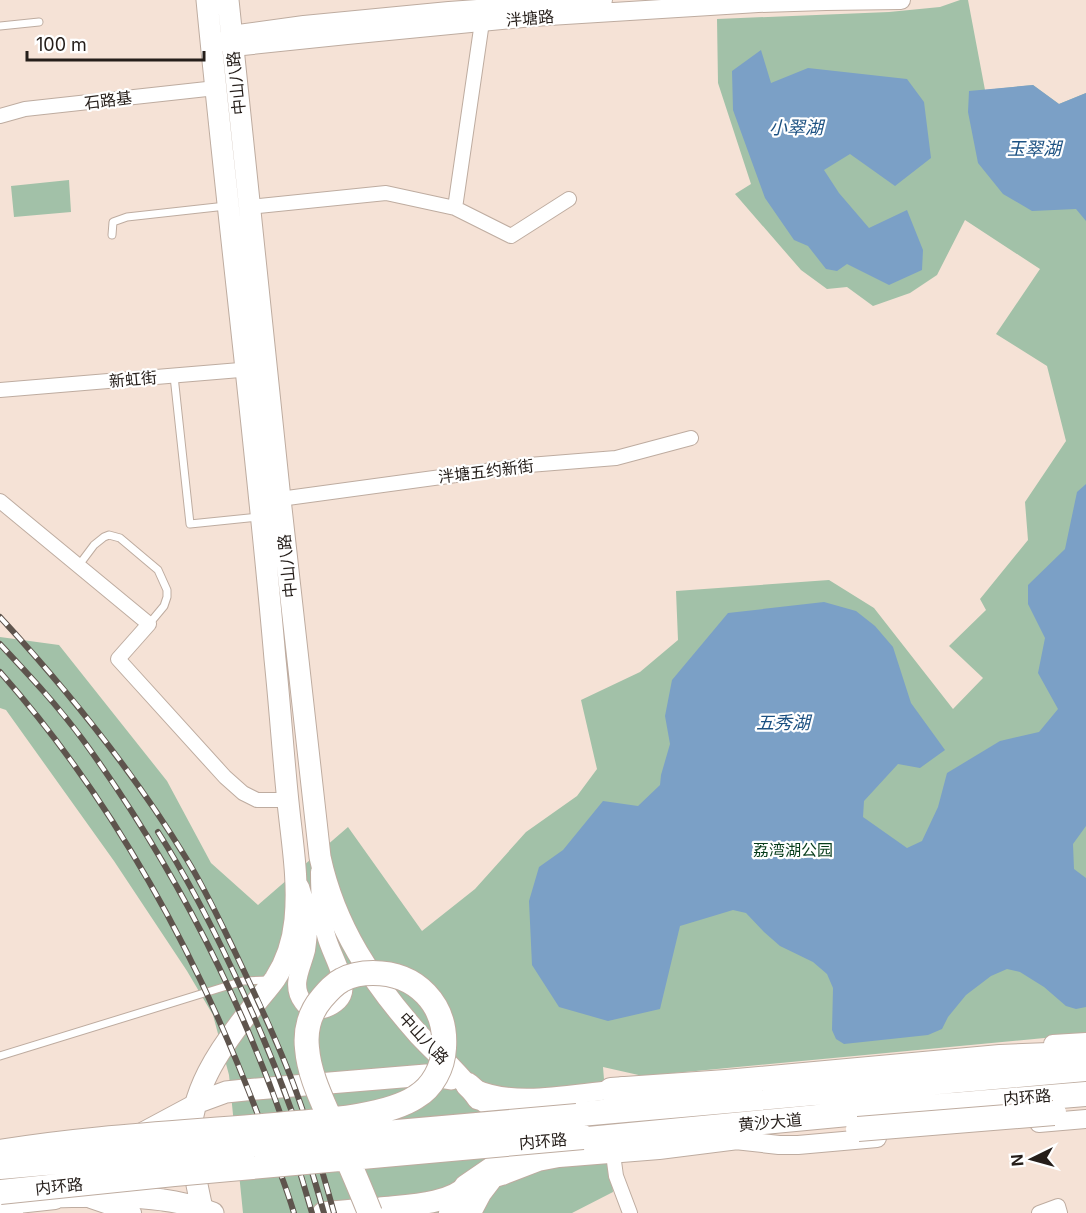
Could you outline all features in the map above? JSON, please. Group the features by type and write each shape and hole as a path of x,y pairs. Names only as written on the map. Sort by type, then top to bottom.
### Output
{"highway":[{"path":"0,1152 94,1140 250,1127 317,1120 326,1119 334,1118 344,1117 390,1109 407,1103 429,1087 438,1072 443,1058 444,1034 438,1011 423,991 404,978 391,974 365,973 340,981 318,1002 309,1020 306,1034 306,1047 313,1079 327,1113 331,1122 335,1132 366,1202 370,1213"},
{"path":"611,1090 1000,1057 1086,1053"},
{"name":"黄沙大道","path":"468,1085 485,1101 505,1113 518,1117 534,1108 1086,1070"},
{"name":"内环路","path":"0,1167 1086,1070"},
{"name":"黄沙大道","path":"466,1187 528,1156 775,1129 869,1112 1086,1093"},
{"name":"内环路","path":"0,1192 197,1172 1086,1093"},
{"path":"775,1129 858,1129 1086,1110"},
{"path":"451,1213 466,1187"},
{"path":"0,1212 11,1213"}],"main road":[{"name":"中山八路","path":"207,0 225,45 239,206 257,369 280,499 320,857 342,925 361,959 402,1015 468,1085 482,1106 486,1117 488,1144 486,1158 478,1173 466,1187"},
{"path":"228,5 243,21 251,25 276,29 449,11 603,0"},
{"name":"泮塘路","path":"225,45 533,17 758,3 901,0"},
{"name":"中山八路","path":"228,5 225,45 216,88 239,206"},
{"path":"225,45 276,29"},
{"name":"中山八路","path":"207,1212 194,1166 191,1145 196,1103 209,1068 227,1040 282,968 292,939 296,907 297,876 261,517 257,369"},
{"path":"297,876 308,928 306,951 297,980 297,991 306,1006 312,1009 325,1008 341,997 343,986 342,976 321,915 320,857"},
{"path":"472,1213 528,1156 534,1108 643,1080 698,1073 1086,1042"},
{"path":"0,1158 81,1149 123,1141 196,1103 226,1092 419,1075 447,1078 468,1085"},
{"path":"735,1140 779,1145 798,1144 1086,1119"},
{"path":"0,1178 94,1170 141,1163 154,1158 192,1126"},
{"path":"323,1213 426,1203 492,1179 528,1156 559,1158 659,1150 735,1140 775,1129"},
{"path":"134,1205 145,1181 141,1163"},
{"path":"472,1213 492,1179"},
{"path":"0,1197 83,1197 134,1205 165,1200 207,1212"},
{"path":"0,1206 83,1197"}],"street":[{"path":"456,208 482,22"},
{"name":"石路基","path":"0,116 25,109 216,88"},
{"path":"239,206 386,193 456,208 511,236 570,199"},
{"name":"新虹街","path":"0,390 257,369"},
{"name":"泮塘五约新街","path":"280,499 530,465 616,458 691,438"},
{"path":"0,501 149,624 118,659 225,777 243,793 257,800 288,800"},
{"path":"999,1101 1001,1127"},
{"path":"613,1154 616,1176 630,1213"},
{"path":"1039,1213 1058,1206 1060,1213"}],"lane":[{"path":"0,26 39,22"},
{"path":"112,235 113,222 127,217 239,206"},
{"path":"174,376 190,524 261,517"},
{"path":"79,565 94,545 104,537 110,536 120,538 158,570 167,590 167,597 164,606 149,624"},
{"path":"1,1054 243,981 274,980"}],"green space":[{"name":"荔湾湖公园","path":"960,0 968,0 985,90 1033,85 1059,104 1086,93 1086,1034 643,1076 603,1067 613,1192 572,1213 243,1213 229,1075 213,1015 187,971 114,861 6,710 0,708 0,637 59,645 167,781 211,863 258,905 348,827 422,931 475,889 526,832 577,796 597,769 581,700 640,672 678,640 676,591 829,580 874,608 953,709 983,678 949,646 986,610 980,599 1028,540 1025,502 1066,441 1047,366 996,334 1040,269 965,220 937,275 910,293 873,306 847,287 827,289 801,270 735,194 751,184 718,83 717,19 889,12 940,7"},
{"path":"69,180 71,212 14,217 11,186"}],"water":[{"name":"小翠湖","path":"761,50 771,83 808,68 907,79 924,102 931,158 895,186 850,154 824,170 839,193 869,228 907,210 923,250 922,270 889,285 847,264 837,271 826,269 808,246 794,240 765,198 733,110 732,71"},
{"name":"玉翠湖","path":"1033,85 1059,104 1086,93 1086,221 1076,209 1032,211 1003,194 978,163 968,112 969,91"},
{"name":"五秀湖","path":"1086,484 1086,826 1073,844 1074,869 1086,878 1086,1007 1076,1009 1066,1006 1044,987 1020,972 1007,969 991,976 966,995 948,1017 942,1029 928,1035 844,1044 836,1039 832,1030 833,988 827,974 813,962 780,946 746,913 733,910 680,926 660,1009 608,1021 559,1007 532,965 529,901 539,867 563,850 603,801 638,806 660,785 670,744 665,716 672,680 728,613 824,602 856,611 875,626 893,647 911,703 945,750 920,768 898,764 864,801 863,817 907,848 922,841 938,807 947,773 1000,741 1039,732 1058,709 1038,673 1045,638 1028,604 1028,585 1065,549 1077,492"}],"railway":[{"path":"0,617 51,674 122,763 166,826 199,880 250,983 286,1066 310,1131 334,1213"},
{"path":"0,644 83,740 156,850 188,908 218,966 271,1088 312,1213"},
{"path":"0,672 42,722 81,775 117,829 182,943 237,1062 279,1168 294,1213"},
{"path":"158,832 206,917 259,1029 295,1120 324,1213"}]}
